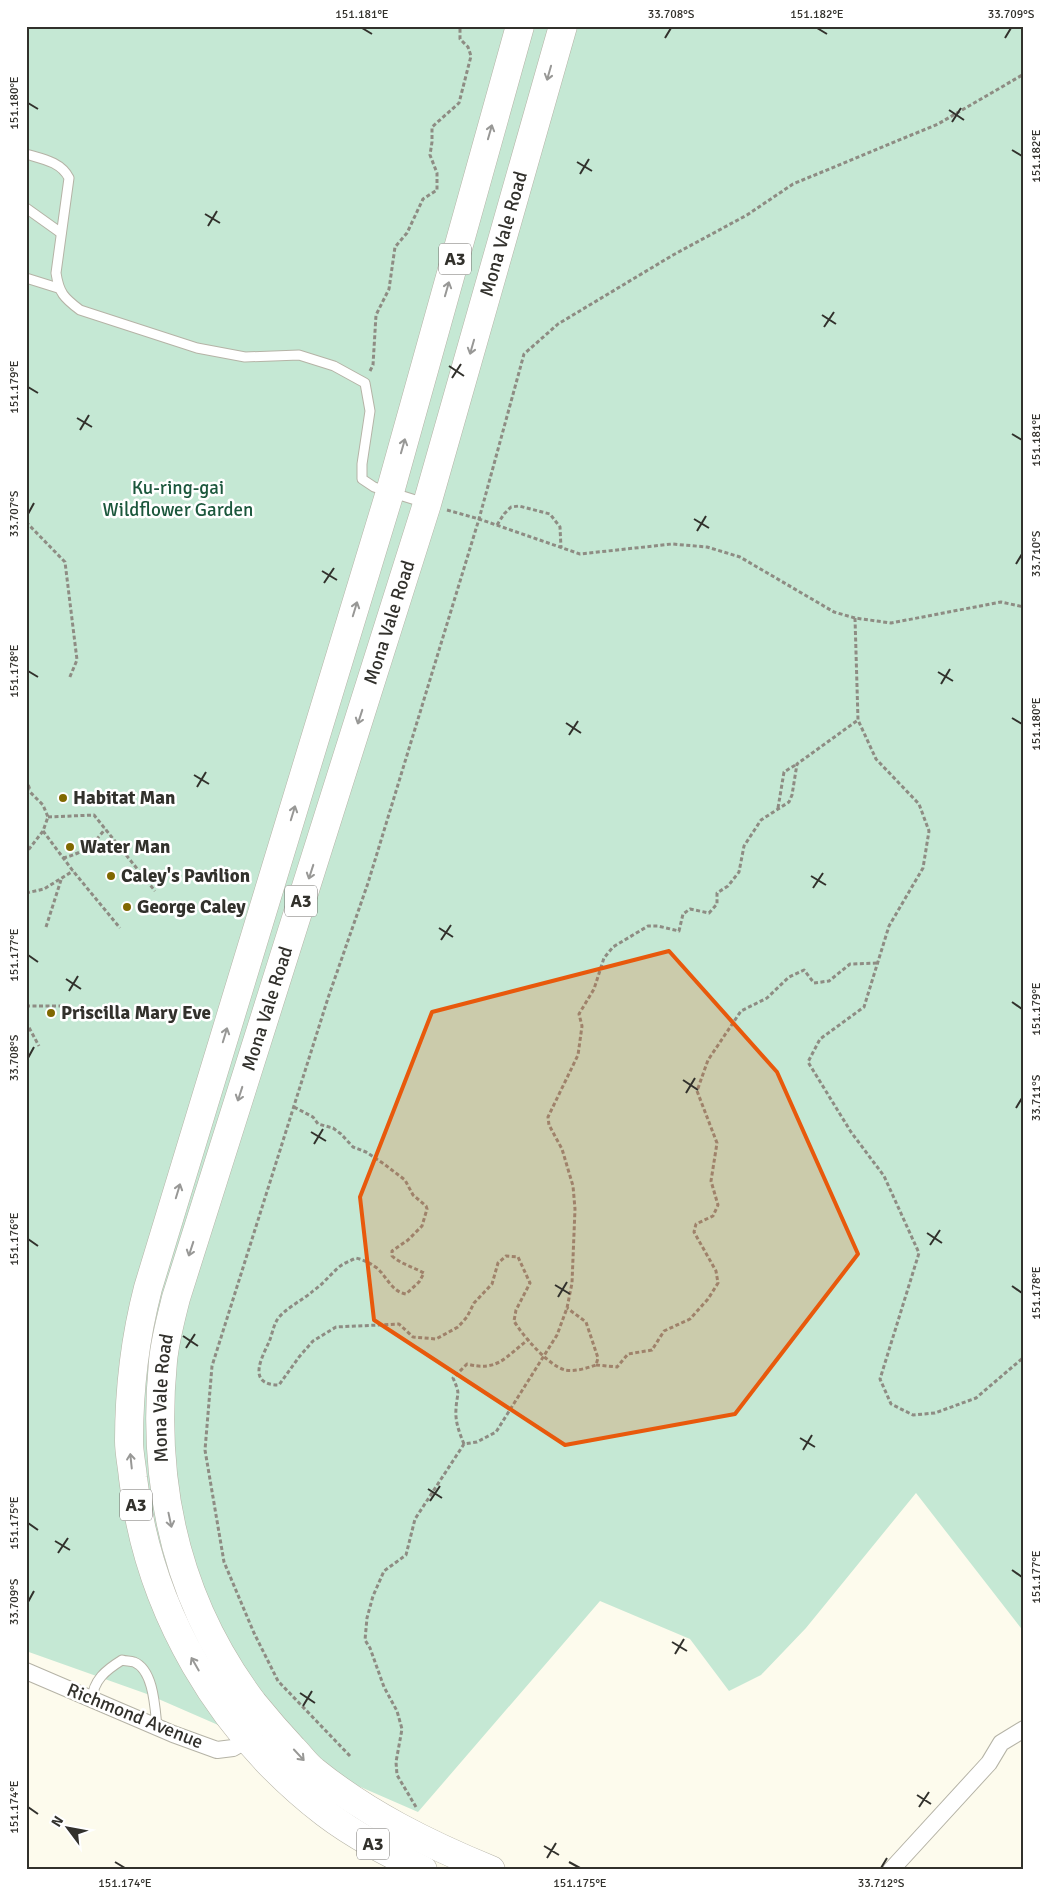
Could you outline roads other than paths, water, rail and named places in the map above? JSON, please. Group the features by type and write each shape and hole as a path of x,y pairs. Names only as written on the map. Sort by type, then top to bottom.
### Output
{"highway":[{"name":"Mona Vale Road","path":"423,1870 380,1849 327,1814 281,1775 247,1740 204,1679 188,1652 162,1597 143,1537 136,1505 129,1443 132,1373 140,1320 148,1288 390,492 520,26"},
{"name":"Mona Vale Road","path":"491,1870 407,1833 370,1811 312,1770 266,1719 228,1666 207,1628 183,1570 174,1542 166,1504 159,1420 163,1359 176,1298 427,504 562,26"}],"street":[{"name":"Richmond Avenue","path":"26,1671 157,1727 217,1750 233,1748 247,1740 266,1719"},
{"path":"891,1870 989,1763 1001,1743 1024,1729"}],"lane":[{"path":"26,154 52,162 64,169 69,178 56,272 58,288 67,300 80,310 197,348 245,357 299,355 334,366 365,384 370,411 362,464 362,479 374,487 427,504"},
{"path":"26,208 61,233"},
{"path":"26,278 58,288"},
{"path":"92,1700 93,1689 109,1668 122,1660 135,1663 145,1672 152,1690 157,1727"}],"place":[{"name":"Habitat Man","path":"63,798"},
{"name":"Water Man","path":"70,847"},
{"name":"Caley's Pavilion","path":"111,876"},
{"name":"George Caley","path":"127,907"},
{"name":"Priscilla Mary Eve","path":"51,1013"}],"park label":[{"name":"Ku-ring-gai Wildflower Garden","path":"178,499"}]}
